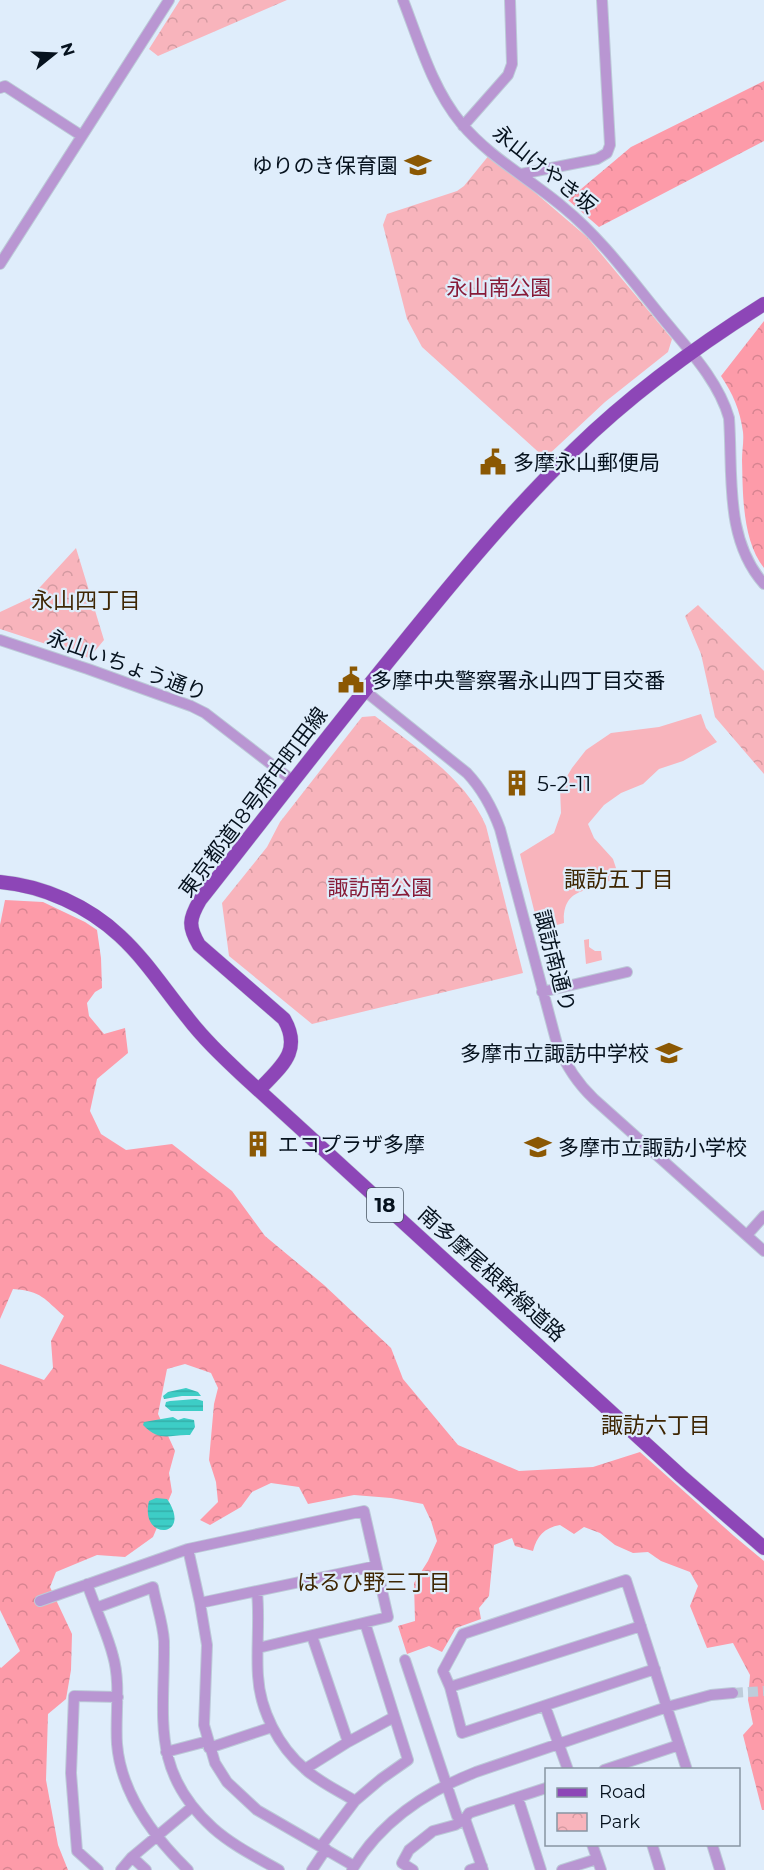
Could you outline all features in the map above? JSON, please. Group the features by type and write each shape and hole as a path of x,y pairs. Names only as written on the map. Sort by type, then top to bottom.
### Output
{"main road":[{"name":"東京都道18号府中町田線","path":"259,1090 286,1060 291,1050 290,1029 284,1019 199,945 192,932 191,922 200,900 364,691 510,515 574,449 630,401 690,353 764,303"},
{"name":"南多摩尾根幹線道路","path":"0,882 34,889 64,900 95,916 120,936 210,1044 681,1476 764,1548"}],"street":[{"path":"0,264 169,0"},
{"name":"永山けやき坂","path":"403,0 440,93 463,126 494,154 562,206 590,232 711,381 729,418 734,514 737,530 748,562 764,584"},
{"path":"463,126 508,75 512,64 510,0"},
{"path":"521,174 597,159 607,153 610,145 602,0"},
{"path":"0,88 5,86 82,136"},
{"name":"永山いちょう通り","path":"0,640 191,706 205,713 293,781"},
{"name":"諏訪南通り","path":"364,691 467,773 492,806 542,992 562,1056 582,1088 764,1251"},
{"path":"542,992 627,972"},
{"path":"747,1235 764,1216"},
{"path":"40,1601 188,1549 364,1511 388,1617 258,1648"},
{"path":"188,1549 207,1645 204,1725 214,1763 237,1794 257,1810 323,1847 353,1868 381,1833 402,1812 446,1784 667,1707 711,1695 733,1693"},
{"path":"200,1603 376,1566"},
{"path":"655,1669 462,1733 450,1687 443,1671 463,1634 626,1580 655,1669 686,1768"},
{"path":"87,1584 114,1657 117,1745 131,1794 141,1814 156,1835 188,1870"},
{"path":"96,1608 153,1587 164,1638 162,1724 166,1752 179,1786 192,1807 228,1840 279,1870"},
{"path":"256,1592 258,1676 263,1704 272,1726 285,1748 305,1769 355,1802"},
{"path":"312,1870 323,1847 355,1802 381,1779 408,1761 365,1623"},
{"path":"450,1687 641,1626"},
{"path":"312,1636 348,1742"},
{"path":"405,1660 457,1815 463,1819 482,1868 470,1870"},
{"path":"98,1870 77,1851 70,1773 74,1696 117,1697"},
{"path":"545,1706 567,1768"},
{"path":"305,1769 394,1717"},
{"path":"166,1752 208,1745 272,1726"},
{"path":"626,1766 679,1745"},
{"path":"413,1870 402,1863 409,1851 434,1831 455,1825 469,1813 545,1788"},
{"path":"518,1798 542,1870"},
{"path":"121,1870 156,1835 192,1807"},
{"path":"592,1846 601,1870"},
{"path":"652,1846 660,1870"},
{"path":"712,1846 720,1870"},
{"path":"132,1857 146,1870"},
{"path":"562,1870 597,1858"}],"green space":[{"path":"180,0 287,0 158,56 149,49"},
{"path":"764,81 764,141 599,227 568,200 631,147"},
{"name":"永山南公園","path":"490,154 587,237 672,339 668,352 605,402 545,458 422,347 407,319 383,225 387,214 457,191 464,186"},
{"path":"764,321 764,568 751,544 745,516 742,424 735,402 721,376"},
{"path":"76,548 104,640 89,658 0,629 0,612 30,598"},
{"path":"698,605 764,671 764,774 715,717 701,654 685,616"},
{"path":"701,714 706,728 717,742 683,761 659,769 643,784 621,793 604,805 588,824 594,838 613,859 618,874 610,881 575,895 565,910 564,923 539,930 520,854 554,833 561,813 560,788 572,768 586,750 611,733 659,727"},
{"name":"諏訪南公園","path":"375,716 438,765 466,793 477,809 486,826 523,973 312,1024 229,956 222,903 267,847 280,822 362,717"},
{"path":"5,900 43,902 97,930 102,988 95,992 87,1003 89,1016 104,1034 125,1028 128,1053 97,1079 90,1111 101,1134 126,1150 172,1144 232,1191 265,1236 324,1285 391,1348 403,1379 458,1445 519,1471 593,1467 640,1452 764,1561 764,1810 762,1810 743,1735 753,1724 748,1700 750,1675 733,1643 707,1648 690,1606 698,1586 690,1572 661,1561 648,1552 633,1553 615,1545 600,1533 584,1527 574,1534 560,1525 550,1528 539,1537 533,1551 515,1546 512,1538 494,1545 489,1596 479,1608 481,1619 456,1628 442,1652 429,1646 407,1654 398,1626 415,1621 414,1583 437,1541 423,1504 391,1498 354,1495 308,1504 299,1487 271,1483 252,1492 241,1507 210,1525 200,1520 218,1502 216,1482 209,1460 214,1404 218,1388 211,1373 185,1364 167,1369 158,1414 175,1451 169,1473 172,1492 153,1537 125,1557 97,1555 56,1572 50,1587 72,1634 71,1670 66,1699 48,1714 46,1780 58,1845 68,1870 0,1870 0,1667 20,1651 0,1610 0,1364 44,1380 53,1368 51,1341 64,1316 37,1294 13,1289 0,1319 0,925"},
{"path":"589,939 589,947 595,951 601,951 602,960 586,964 584,940"}],"shaded area":[{"path":"186,1388 198,1392 201,1396 164,1399 163,1396 168,1392"},
{"path":"196,1399 203,1401 203,1411 171,1411 165,1406 166,1402 170,1401"},
{"path":"173,1417 178,1420 184,1418 194,1420 195,1427 190,1435 160,1436 143,1425 144,1422"},
{"path":"156,1498 167,1499 174,1512 174,1522 171,1528 157,1529 151,1523 148,1514 149,1501"}],"tunnel":[{"path":"733,1693 764,1691"}],"place":[{"name":"ゆりのき保育園","path":"418,165"},
{"name":"多摩永山郵便局","path":"493,462"},
{"name":"多摩中央警察署永山四丁目交番","path":"351,680"},
{"name":"5-2-11","path":"517,783"},
{"name":"多摩市立諏訪中学校","path":"669,1053"},
{"name":"エコプラザ多摩","path":"258,1144"},
{"name":"多摩市立諏訪小学校","path":"538,1147"}],"district":[{"name":"永山四丁目","path":"86,600"},
{"name":"諏訪五丁目","path":"619,879"},
{"name":"諏訪六丁目","path":"656,1425"},
{"name":"はるひ野三丁目","path":"374,1582"}]}
